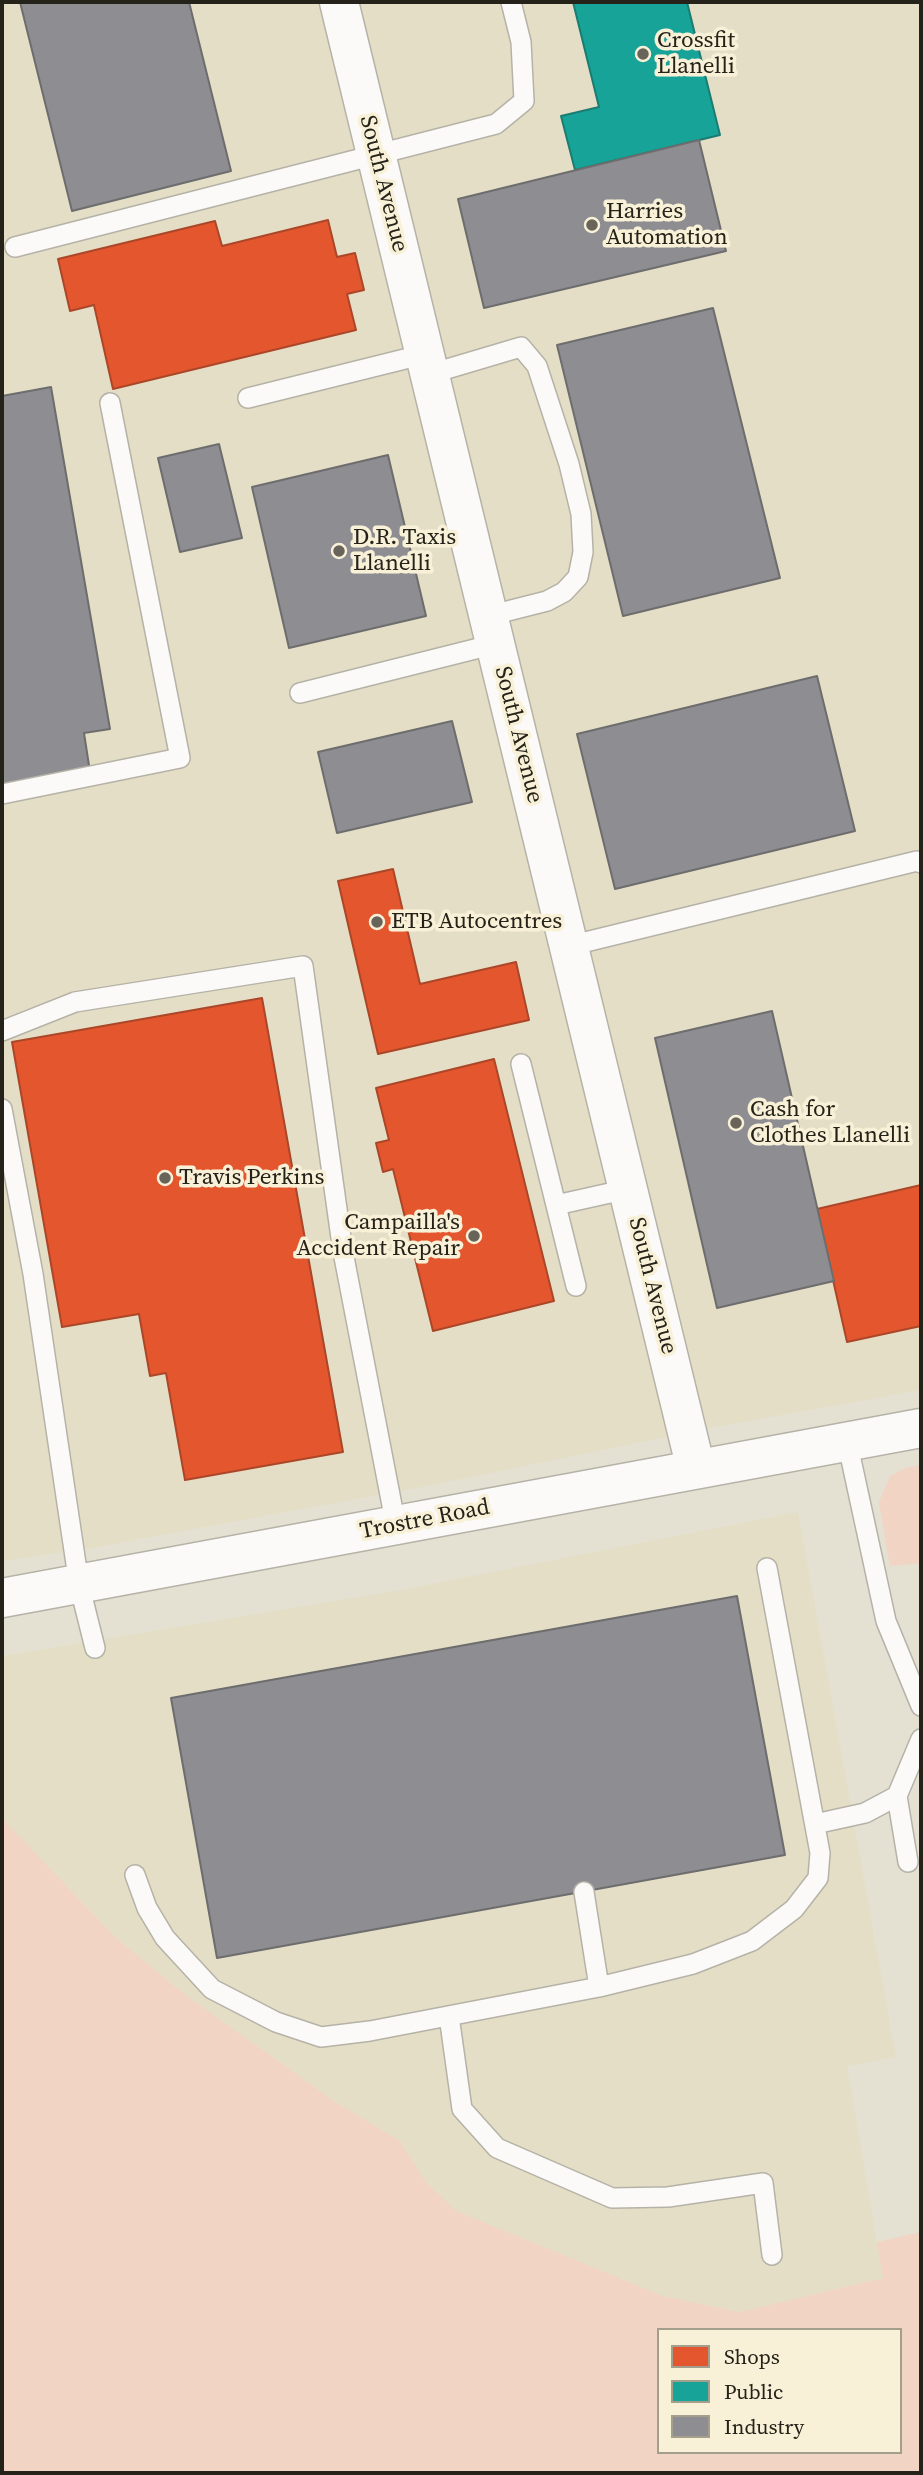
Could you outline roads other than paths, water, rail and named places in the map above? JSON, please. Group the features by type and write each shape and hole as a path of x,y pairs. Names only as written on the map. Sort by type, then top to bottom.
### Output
{"street":[{"name":"South Avenue","path":"339,2 696,1469"},
{"name":"Trostre Road","path":"2,1598 921,1428"}],"lane":[{"path":"15,247 496,124 524,101 521,42 511,2"},
{"path":"248,398 521,347 537,366 569,464 581,514 583,552 578,577 564,592 492,630 300,693"},
{"path":"2,794 180,758 110,403"},
{"path":"569,946 917,861 921,863"},
{"path":"2,1031 75,1002 303,966 343,1252 396,1526"},
{"path":"521,1064 576,1286"},
{"path":"2,1109 33,1274 79,1584 95,1648"},
{"path":"556,1205 628,1189"},
{"path":"847,1441 886,1621 921,1706"},
{"path":"135,1875 147,1908 165,1938 212,1989 276,2022 321,2037 370,2032 599,1987 704,1960 752,1941 794,1909 818,1878 820,1853 767,1568"},
{"path":"908,1862 897,1796 921,1740"},
{"path":"815,1824 865,1813 897,1796"},
{"path":"583,1892 599,1987"},
{"path":"449,2016 462,2109 498,2147 612,2198 668,2197 762,2183 772,2255"}],"place":[{"name":"Crossfit Llanelli","path":"643,54"},
{"name":"Harries Automation","path":"592,225"},
{"name":"D.R. Taxis Llanelli","path":"339,551"},
{"name":"ETB Autocentres","path":"377,922"},
{"name":"Cash for Clothes Llanelli","path":"736,1123"},
{"name":"Travis Perkins","path":"165,1178"},
{"name":"Campailla's Accident Repair","path":"474,1236"}]}
